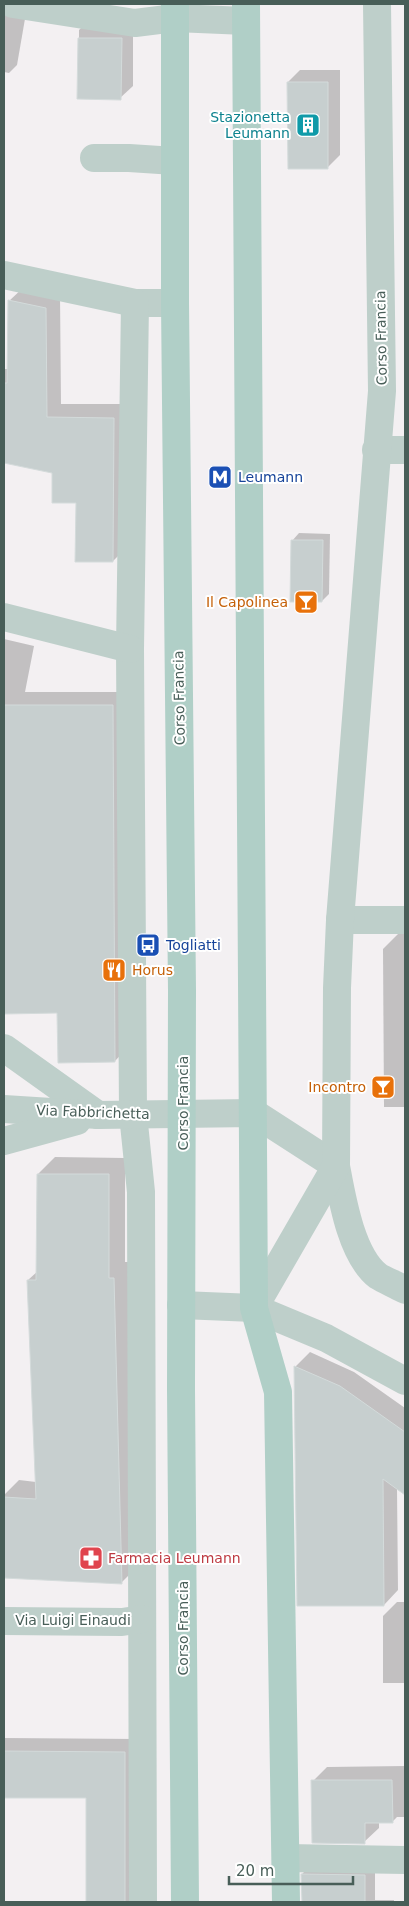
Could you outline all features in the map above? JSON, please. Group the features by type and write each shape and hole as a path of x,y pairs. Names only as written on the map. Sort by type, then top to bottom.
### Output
{"main road":[{"name":"Corso Francia","path":"175,11 175,303 183,1113 181,1305 185,1902"},
{"path":"246,12 254,1308 278,1392 286,1902"}],"street":[{"path":"13,4 135,23 175,11 246,12"},
{"name":"Corso Francia","path":"254,1308 336,1166 337,988 340,920 376,450 394,391 377,4"},
{"path":"94,158 175,161"},
{"path":"4,275 135,303 175,303"},
{"path":"135,303 130,649 133,1114 141,1192 143,1902"},
{"path":"376,450 405,450"},
{"path":"4,617 130,649"},
{"path":"340,920 405,920"},
{"path":"4,1048 98,1115"},
{"name":"Via Fabbrichetta","path":"4,1109 98,1115 254,1113"},
{"path":"254,1113 336,1166 345,1215 361,1255 377,1275 405,1290"},
{"path":"4,1141 98,1115"},
{"path":"181,1305 254,1308 326,1338 405,1381"},
{"name":"Via Luigi Einaudi","path":"4,1621 122,1622 142,1619"},
{"path":"286,1858 405,1860"}],"building":[{"path":"78,38 122,38 121,100 77,99"},
{"name":"Stazionetta Leumann","path":"287,82 328,82 328,169 288,169"},
{"path":"8,300 46,308 47,417 114,418 113,562 75,562 76,503 52,503 52,473 4,463 4,383 7,383"},
{"path":"291,540 323,540 322,602 290,602"},
{"path":"4,705 113,705 115,1062 58,1063 57,1013 4,1014"},
{"path":"37,1174 109,1174 109,1278 114,1278 122,1584 4,1578 4,1497 36,1499 27,1280 36,1280"},
{"path":"294,1366 340,1386 405,1432 405,1495 383,1479 384,1606 297,1606"},
{"path":"4,1751 125,1752 125,1902 86,1902 86,1798 4,1798"},
{"path":"311,1780 392,1780 393,1823 365,1823 365,1844 312,1843"},
{"path":"301,1874 365,1875 365,1902 302,1902"}],"place":[{"name":"Stazionetta Leumann","path":"308,125"},
{"name":"Leumann","path":"220,477"},
{"name":"Il Capolinea","path":"306,602"},
{"name":"Togliatti","path":"148,945"},
{"name":"Horus","path":"114,970"},
{"name":"Incontro","path":"383,1087"},
{"name":"Farmacia Leumann","path":"91,1558"}]}
